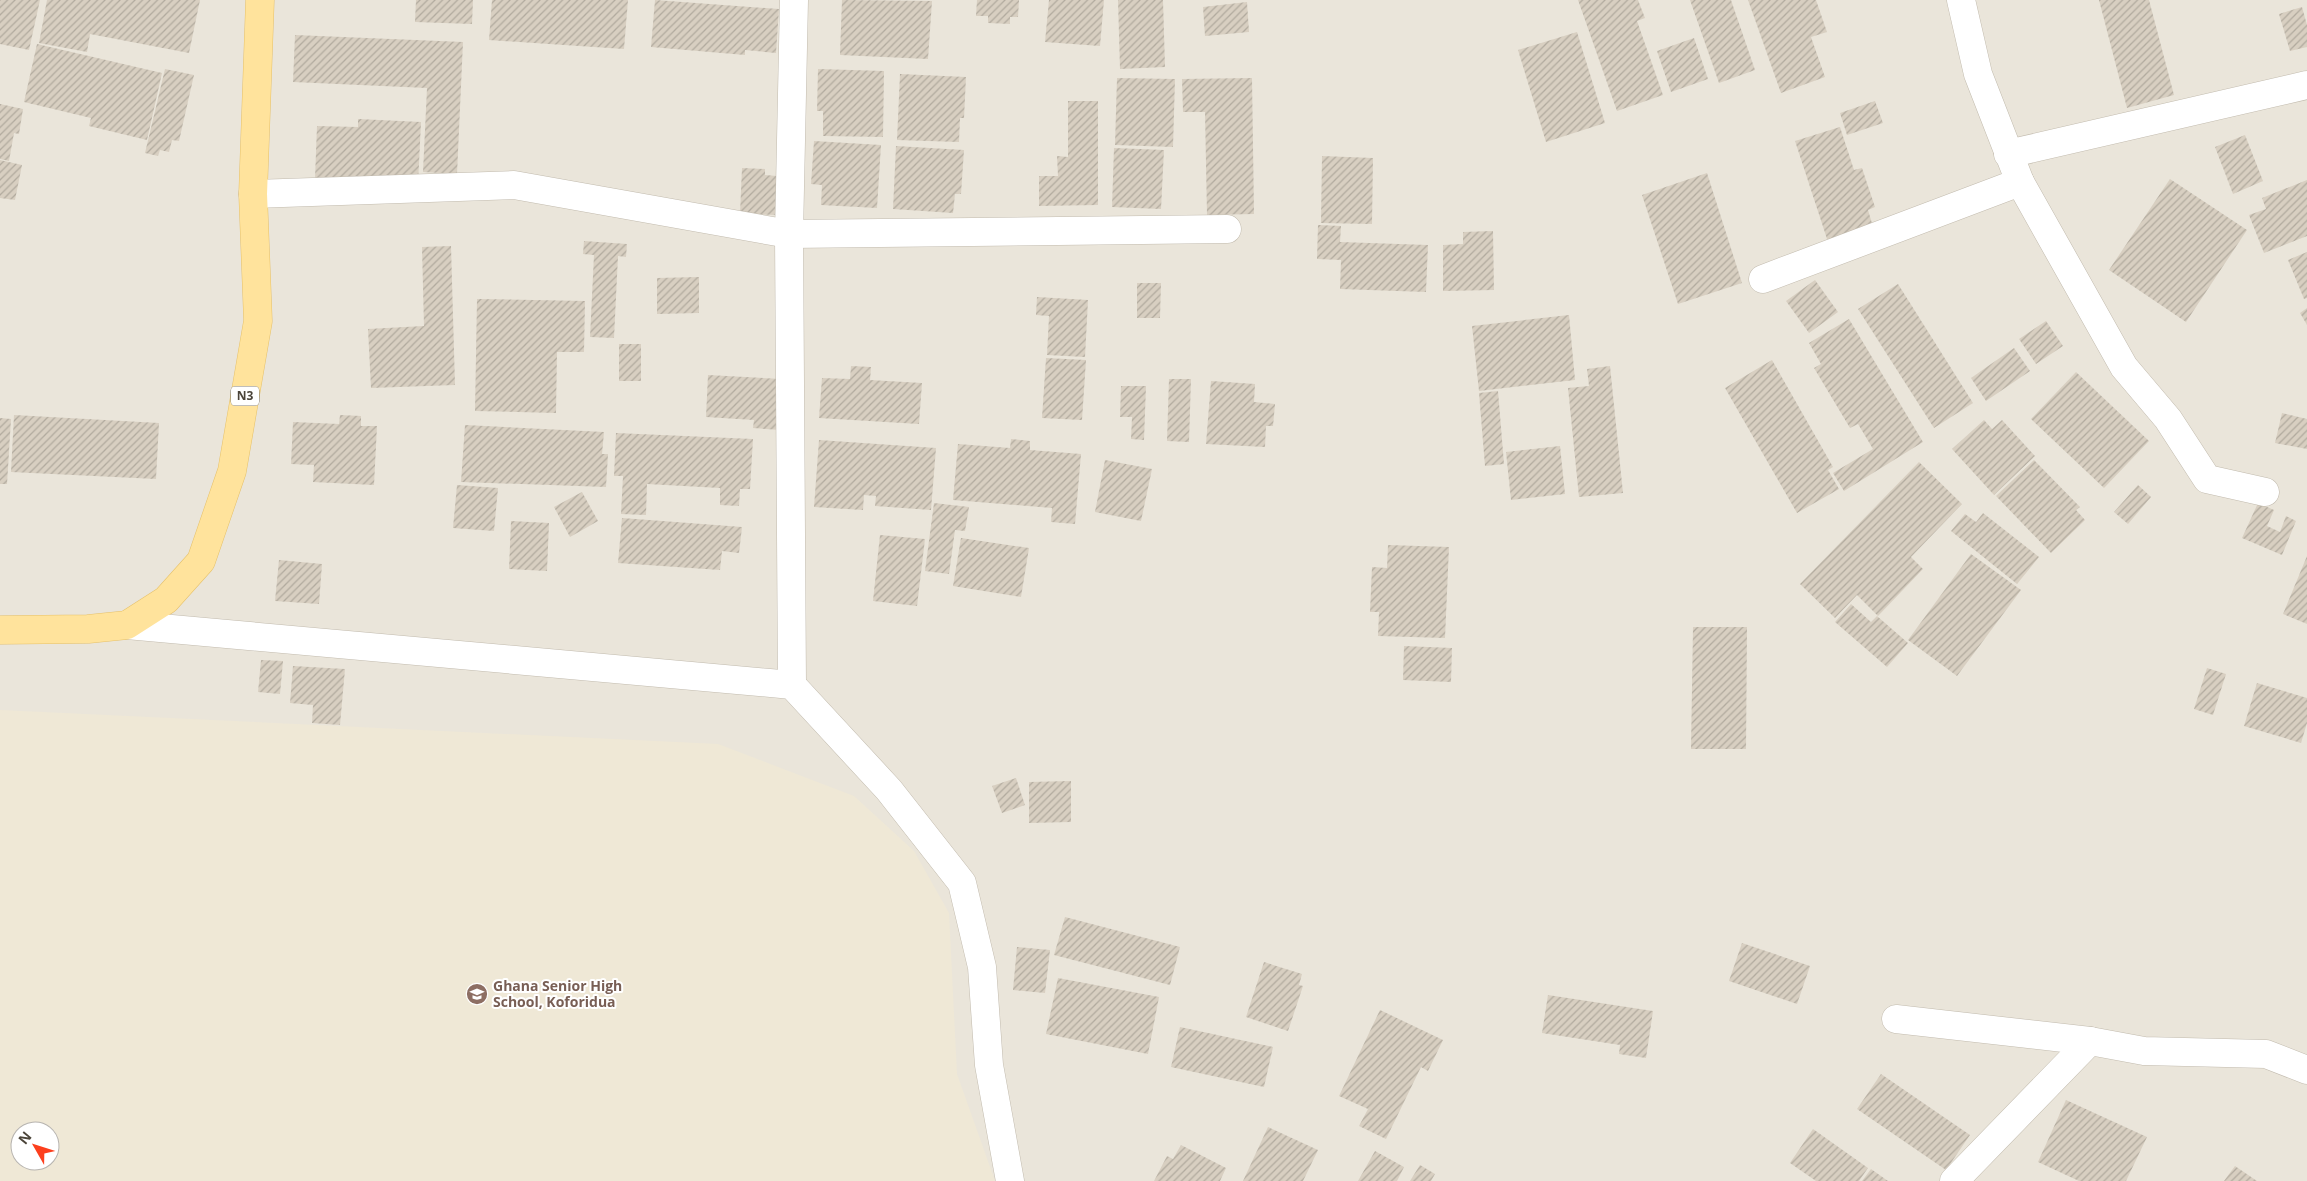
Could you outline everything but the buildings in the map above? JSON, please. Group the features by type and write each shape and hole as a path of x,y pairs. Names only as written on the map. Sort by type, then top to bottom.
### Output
{"main road":[{"name":"N3","path":"0,630 88,629 127,625 166,600 201,561 232,471 258,321 253,194 260,0"}],"street":[{"path":"794,0 789,234 792,684 888,790 962,883 982,967 989,1065 1010,1181"},
{"path":"1961,0 1978,74 2020,182 2124,367 2168,419 2207,479 2265,492"},
{"path":"2008,154 2307,85"},
{"path":"1763,279 2020,182"},
{"path":"253,194 514,185 789,234 1227,229"},
{"path":"127,625 792,684"},
{"path":"1896,1020 2090,1041 2144,1051 2266,1054 2307,1070"},
{"path":"1954,1181 2090,1041"}],"shaded area":[{"path":"0,0 2307,0 2307,1181 0,1181"},
{"name":"Ghana Senior High School, Koforidua","path":"0,710 718,744 854,796 914,851 949,913 957,1074 995,1181 0,1181"}],"place":[{"name":"Ghana Senior High School, Koforidua","path":"477,994"}]}
